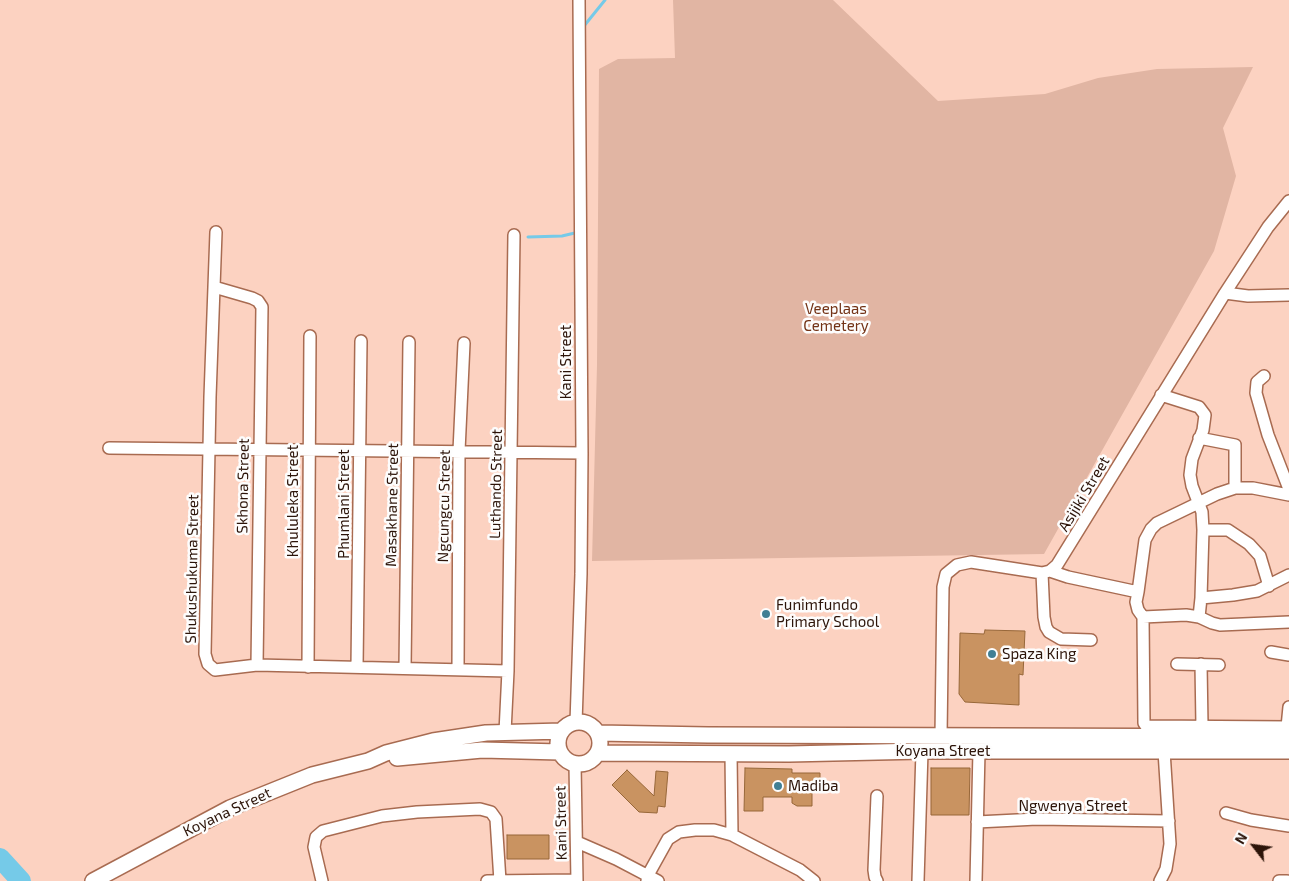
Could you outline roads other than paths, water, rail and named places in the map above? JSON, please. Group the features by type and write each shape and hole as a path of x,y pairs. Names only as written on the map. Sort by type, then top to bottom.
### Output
{"main road":[{"path":"576,723 587,724 598,733 600,740 598,754 588,763 575,764 563,757 558,745 562,731 567,726 576,723"},
{"name":"Koyana Street","path":"598,733 708,736 941,736 1288,730"},
{"name":"Koyana Street","path":"368,761 386,753 433,740 504,732 562,731"},
{"name":"Koyana Street","path":"93,881 230,808 312,775 368,761 482,750 560,752"},
{"name":"Koyana Street","path":"598,754 922,751 1289,751"}],"street":[{"name":"Kani Street","path":"576,723 581,583 582,453 579,0"},
{"name":"Asijiki Street","path":"1046,572 1057,565 1069,547 1225,293 1268,227 1289,202"},
{"name":"Shukushukuma Street","path":"216,232 210,397 205,654 208,664 215,670 257,665 508,671"},
{"name":"Luthando Street","path":"504,732 508,671 514,235"},
{"name":"Skhona Street","path":"214,287 252,298 258,301 262,307 257,665"},
{"path":"1225,293 1248,296 1289,295"},
{"name":"Khululeka Street","path":"308,667 310,336"},
{"name":"Phumlani Street","path":"357,667 361,341"},
{"name":"Masakhane Street","path":"405,668 410,342"},
{"name":"Ngcungcu Street","path":"458,669 459,452 464,343"},
{"path":"1264,376 1257,382 1256,394 1284,465 1289,489"},
{"path":"1161,395 1198,407 1205,415 1192,459 1190,475 1199,503 1203,530 1199,617"},
{"path":"1199,438 1235,445 1235,488"},
{"path":"109,448 582,453"},
{"path":"1289,495 1253,488 1235,488 1162,520 1150,529 1144,546 1136,602 1138,610 1143,617 1145,725 1288,730 1289,707"},
{"path":"1203,530 1228,530 1250,544 1260,556 1269,586"},
{"path":"941,736 943,587 946,574 957,565 971,562 1046,572 1138,592"},
{"path":"1046,572 1044,617 1049,632 1061,639 1091,640"},
{"path":"1201,598 1257,591 1289,575"},
{"path":"1143,617 1173,615 1199,617 1212,623 1220,624 1289,622"},
{"path":"1271,652 1289,655"},
{"path":"1177,664 1219,665"},
{"path":"1201,664 1202,726"},
{"path":"918,881 922,751"},
{"path":"1164,751 1169,821 1169,853 1162,877 1174,881"},
{"path":"976,881 979,752"},
{"path":"731,754 732,835"},
{"name":"Kani Street","path":"575,764 577,880"},
{"path":"877,796 874,870 877,881"},
{"path":"322,881 314,847 316,837 323,832 382,816 480,809 492,812 496,819 500,881"},
{"path":"1226,813 1251,820 1289,826"},
{"name":"Ngwenya Street","path":"978,822 1037,819 1169,821"},
{"path":"577,842 651,879 668,839 679,832 714,830 732,835 800,870 814,881"},
{"path":"487,881 577,880"},
{"path":"1279,881 1287,881"}],"waterway":[{"path":"584,26 605,0"},
{"path":"528,237 562,236 579,232"},
{"path":"0,858 21,881"}],"place":[{"name":"Funimfundo Primary School","path":"766,614"},
{"name":"Spaza King","path":"992,654"},
{"name":"Madiba","path":"778,786"}],"park label":[{"name":"Veeplaas Cemetery","path":"836,318"}]}
